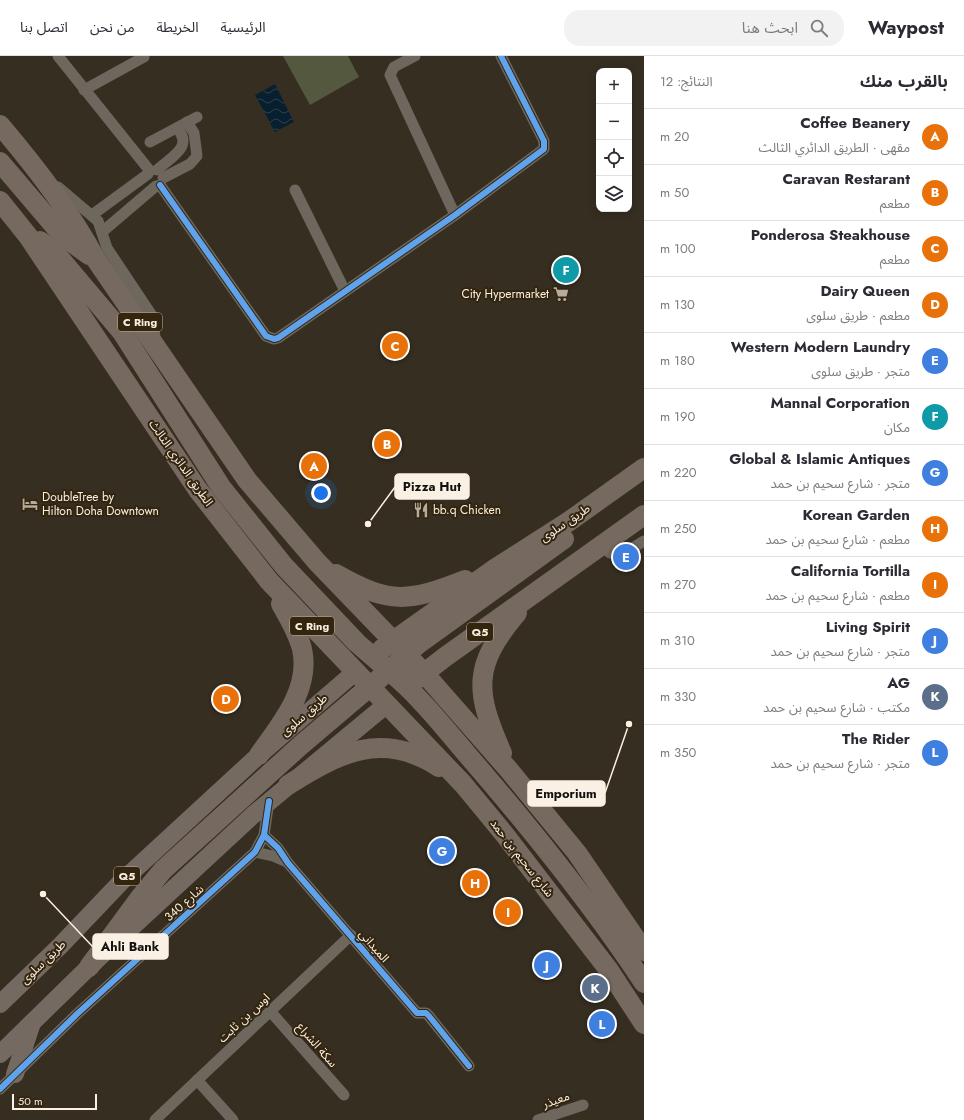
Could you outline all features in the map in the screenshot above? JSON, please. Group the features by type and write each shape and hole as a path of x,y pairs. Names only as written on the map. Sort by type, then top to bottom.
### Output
{"highway":[{"name":"C Ring","path":"0,125 41,176 81,235 94,258 154,344 209,428 247,480 317,562 424,673"},
{"path":"0,162 63,236 94,258"},
{"name":"الطريق الدائري الثالث","path":"3,206 28,236 198,490 269,581 387,704"},
{"path":"28,236 52,249 122,332 221,486 260,537 300,583 357,643 406,687 519,815 614,938 644,983"},
{"name":"طريق سلوى","path":"355,672 392,640 496,568 568,522 644,468"},
{"path":"89,967 139,899 163,870 301,745 406,655 644,482"},
{"name":"Q5","path":"387,704 424,673 536,591 644,515"},
{"path":"317,562 364,589 406,598 435,592 496,568"},
{"path":"259,754 282,723 294,702 302,680 304,666 302,650 298,638 269,581"},
{"path":"509,770 483,705 481,689 482,675 486,660 495,643 536,591"},
{"path":"387,704 384,695 384,686 389,671 397,660 398,653 392,640"},
{"path":"355,672 372,665 381,666 389,671 408,677 424,673 509,770 577,853 638,933 644,951"},
{"name":"شارع سحيم بن حمد","path":"387,704 463,784 505,835 608,969 644,1024"},
{"path":"288,785 340,756 359,750 377,748 398,749 416,754 433,763 463,784"}],"main road":[{"name":"طريق سلوى","path":"0,1004 60,946 121,882 259,754 355,672"},
{"name":"Q5","path":"0,1054 89,967 269,801 387,704"},
{"path":"15,1074 33,1022"}],"street":[{"path":"58,56 156,177 266,336 269,338 278,338 544,150 544,141 501,56"},
{"path":"415,56 394,67 390,75 455,214"},
{"path":"84,90 144,57"},
{"path":"92,215 156,177 190,164 198,156 192,119 150,142"},
{"path":"102,232 181,149 184,143 182,133 177,128"},
{"path":"41,176 54,184 82,210 92,215 98,221 107,248 154,322 154,344"},
{"path":"294,190 345,291"},
{"path":"602,544 610,553 620,556 644,541"},
{"name":"شارع 340","path":"0,1089 77,1014 255,852 264,835 269,801"},
{"name":"الميداني","path":"264,835 278,848 288,863 417,1013 426,1014 429,1016 469,1066"},
{"name":"الميداني","path":"255,852 272,856 288,863"},
{"name":"اوس بن ثابت","path":"155,1120 350,935"},
{"name":"سكة الشراع","path":"270,1011 344,1095"},
{"path":"197,1080 233,1120"},
{"name":"معيذر","path":"538,1120 583,1105"}],"green space":[{"path":"283,56 348,56 359,77 310,105"}],"water":[{"path":"275,84 294,122 275,132 255,95"}],"cycle path":[{"path":"160,185 266,336 274,339 278,338 455,215 544,149 544,141 501,56"},
{"path":"0,1089 77,1014 255,852 264,835 269,801"},
{"path":"264,835 278,848 288,863 417,1013 426,1013 429,1016 469,1066"}],"place":[{"name":"Mannal Corporation","path":"566,270"},
{"name":"City Hypermarket","path":"561,294"},
{"name":"Ponderosa Steakhouse","path":"395,346"},
{"name":"Caravan Restarant","path":"387,444"},
{"name":"Coffee Beanery","path":"314,466"},
{"name":"DoubleTree by Hilton Doha Downtown","path":"30,504"},
{"name":"bb.q Chicken","path":"421,510"},
{"name":"Pizza Hut","path":"368,524"},
{"name":"Western Modern Laundry","path":"626,557"},
{"name":"Dairy Queen","path":"226,699"},
{"name":"Emporium","path":"629,724"},
{"name":"Global & Islamic Antiques","path":"442,851"},
{"name":"Korean Garden","path":"475,883"},
{"name":"Ahli Bank","path":"43,894"},
{"name":"California Tortilla","path":"508,912"},
{"name":"Living Spirit","path":"547,965"},
{"name":"AG","path":"595,988"},
{"name":"The Rider","path":"602,1024"}]}
